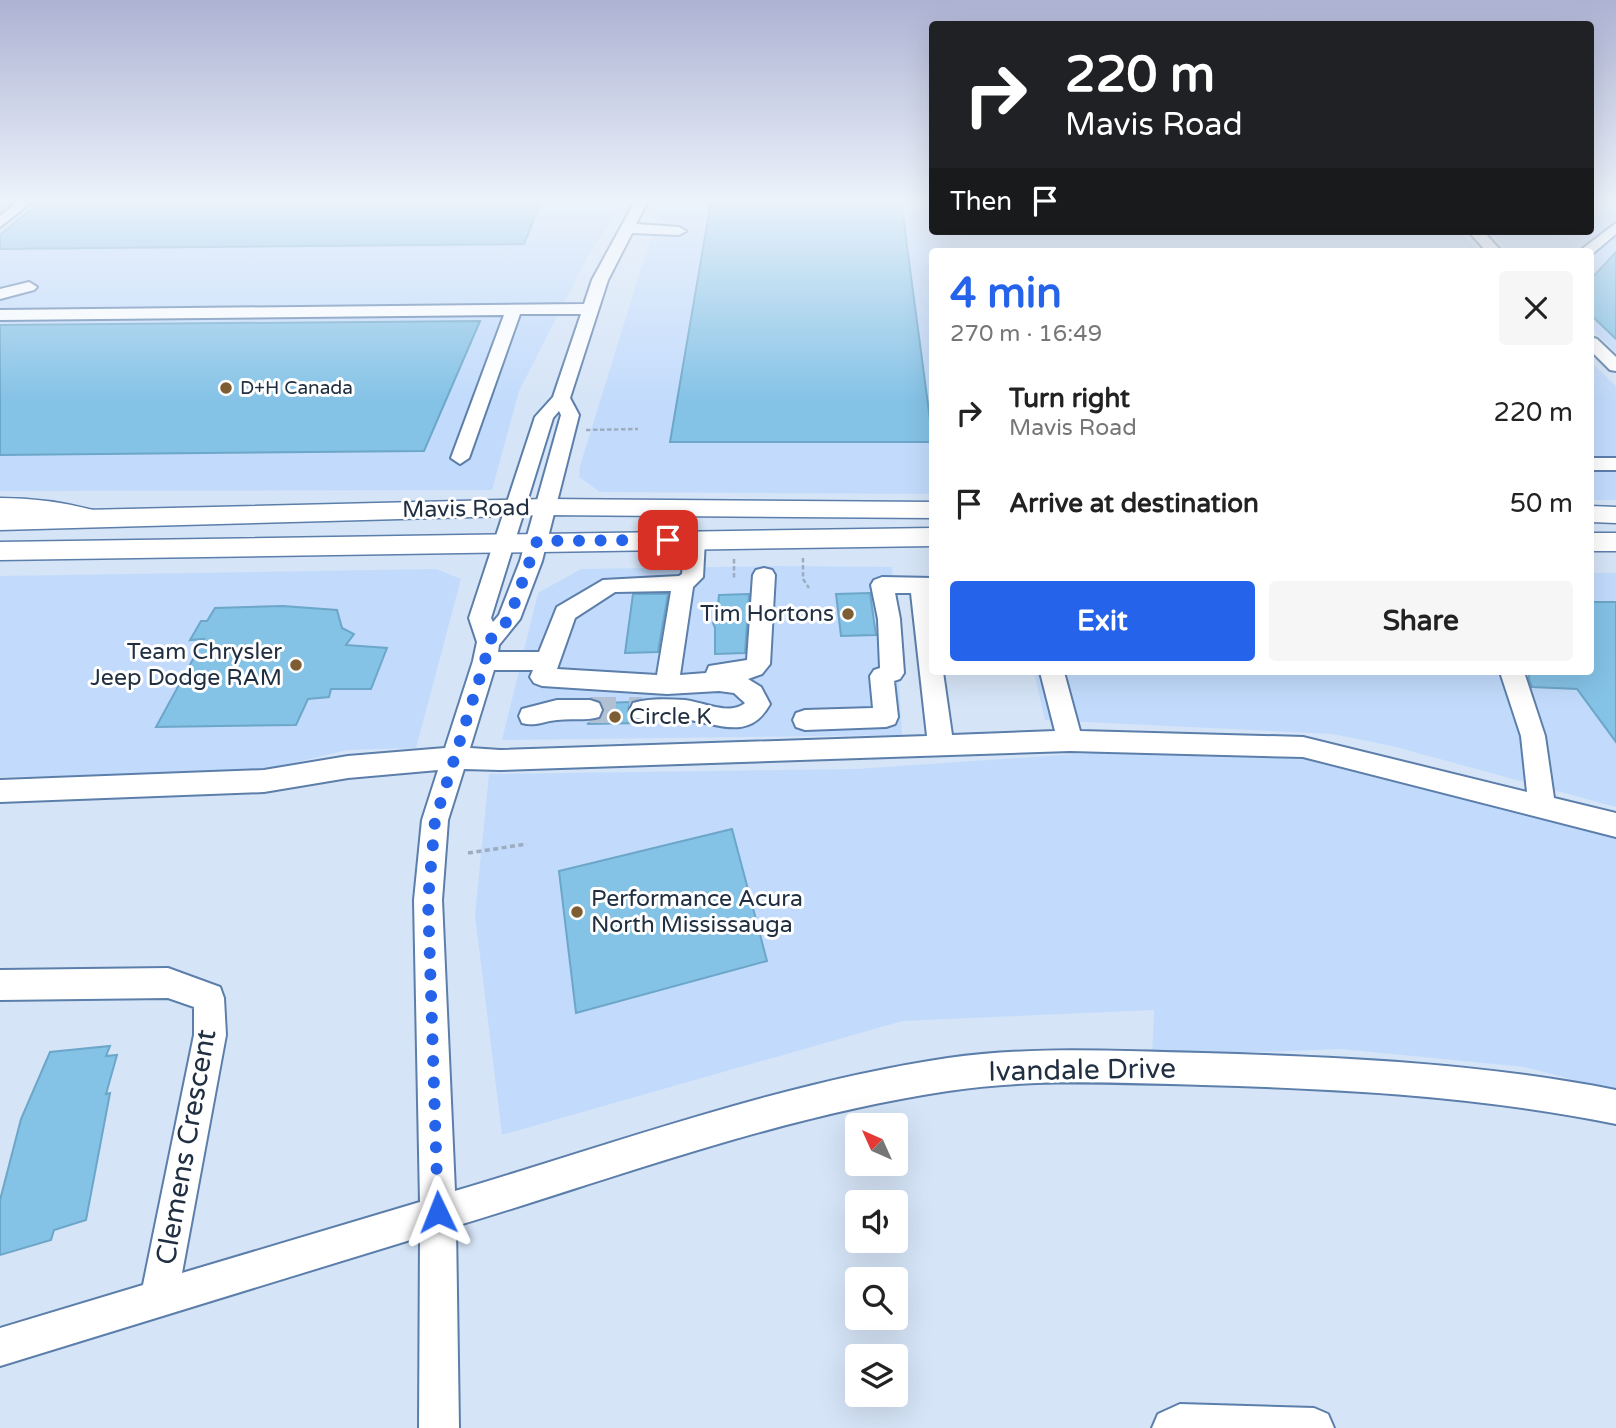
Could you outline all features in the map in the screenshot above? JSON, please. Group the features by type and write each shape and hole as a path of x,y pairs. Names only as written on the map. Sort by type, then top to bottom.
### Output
{"highway":[{"path":"0,507 20,507 83,516"}],"main road":[{"name":"Mavis Road","path":"0,520 545,507 929,510"},
{"path":"1594,514 1616,515"},
{"name":"Mavis Road","path":"0,551 929,537"},
{"path":"1594,542 1616,542"}],"street":[{"path":"486,652 480,618 513,508 544,417 561,398 606,268"},
{"path":"0,294 29,287"},
{"path":"0,315 590,309"},
{"path":"460,458 513,311"},
{"path":"1594,345 1616,366"},
{"path":"439,1428 438,1212 428,900 435,820 486,652 509,619 537,541 570,415 561,398"},
{"path":"1594,464 1616,464"},
{"path":"642,710 691,710 716,717 741,719 753,712 758,704 755,696 744,685 669,678 542,677 565,613 611,585 683,583 692,577 695,540"},
{"path":"669,678 738,672 754,668 758,664 764,575"},
{"path":"669,678 683,583"},
{"path":"805,720 898,716 897,683 892,673 889,619 882,584 927,586 929,609"},
{"path":"486,652 547,662"},
{"path":"935,675 941,747"},
{"path":"1053,675 1070,741"},
{"path":"1513,675 1533,736 1542,805"},
{"path":"531,716 557,710 590,710"},
{"path":"0,791 264,781 348,767 454,758 500,760 1070,741 1303,747 1616,825"},
{"name":"Clemens Crescent","path":"0,985 168,983 209,998 210,1035 159,1298"},
{"name":"Ivandale Drive","path":"0,1347 774,1112 881,1088 993,1069 1040,1065 1295,1071 1445,1080 1556,1093 1616,1107"},
{"path":"1172,1428 1180,1424 1314,1428"}],"path":[{"path":"586,429 638,429"},
{"path":"803,556 803,579 809,588"},
{"path":"734,557 734,578"},
{"path":"468,853 527,844"}],"shaded area":[{"path":"0,268 582,268 519,391 492,490 0,491"},
{"path":"641,268 929,268 929,494 600,492 579,477 580,466"},
{"path":"1594,268 1616,268 1616,353 1594,331"},
{"path":"1594,365 1616,386 1616,500 1594,500"},
{"path":"892,567 902,735 502,740 538,593 581,569"},
{"path":"436,569 461,579 416,748 347,750 252,773 0,777 0,576"},
{"path":"1594,573 1616,573 1616,807 1392,746 1333,734 1045,720 1035,675 1594,675"},
{"path":"1300,751 1616,836 1616,1091 1525,1067 1341,1049 1152,1056 1154,1010 902,1021 502,1135 475,915 489,774 856,769 1092,753"}],"building":[{"path":"700,268 910,268 929,412 929,442 670,442"},
{"path":"1602,268 1616,268 1616,339 1594,318 1594,276"},
{"name":"D+H Canada","path":"480,321 424,451 0,455 0,325"},
{"path":"870,593 876,635 841,636 836,594"},
{"path":"633,594 668,594 658,652 625,653"},
{"name":"Circle K","path":"749,594 745,653 715,654 713,623 717,615 719,595"},
{"path":"1594,602 1616,602 1616,742 1577,689 1532,687 1529,675 1594,675"},
{"path":"283,606 337,610 342,628 354,634 346,645 387,648 371,689 331,689 329,697 308,699 296,725 156,727 204,639 190,640 201,621 207,621 215,608"},
{"path":"630,702 628,711 631,718 640,723 587,724 601,718 604,711 602,703"},
{"path":"732,829 767,961 576,1013 559,871"},
{"path":"110,1046 106,1056 117,1055 106,1094 110,1093 86,1220 54,1230 51,1240 0,1255 0,1200 21,1119 50,1052"}],"tunnel":[{"path":"590,710 642,710"}],"place":[{"name":"D+H Canada","path":"226,388"},
{"name":"Tim Hortons","path":"848,614"},
{"name":"Team Chrysler Jeep Dodge RAM","path":"296,665"},
{"name":"Circle K","path":"615,717"},
{"name":"Performance Acura North Mississauga","path":"577,912"}],"route":[{"path":"438,1212 428,900 435,820 485,661 488,642 509,619 537,541 668,540"}]}
